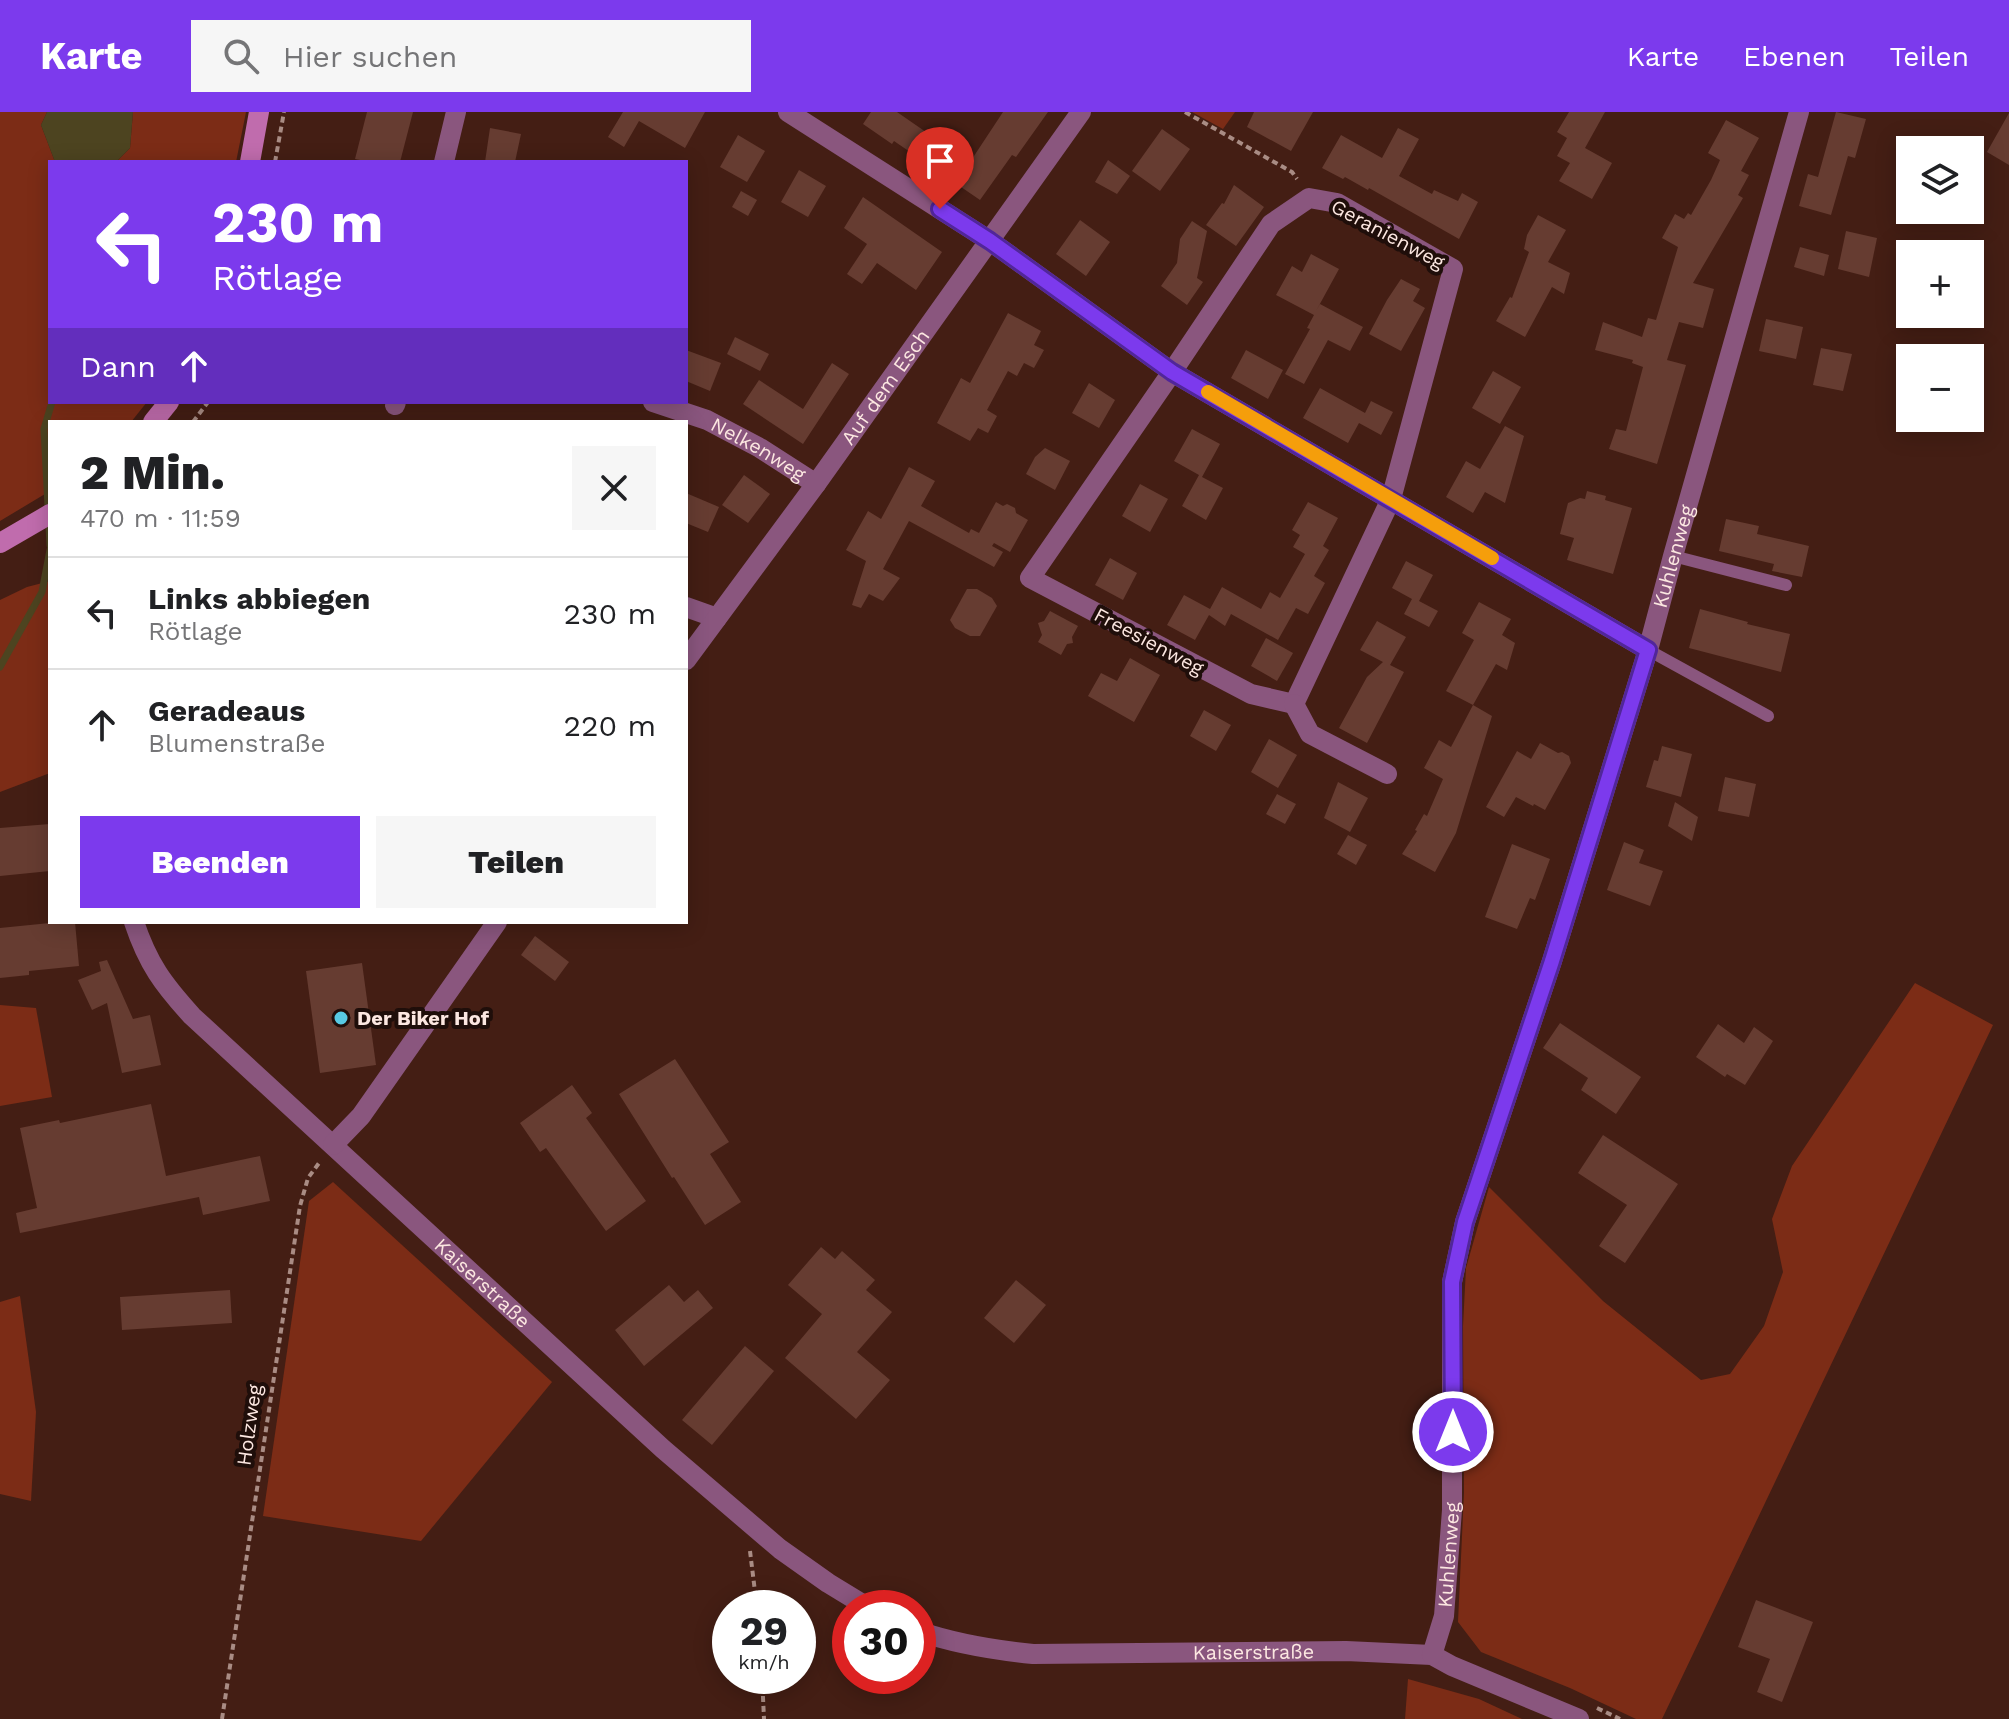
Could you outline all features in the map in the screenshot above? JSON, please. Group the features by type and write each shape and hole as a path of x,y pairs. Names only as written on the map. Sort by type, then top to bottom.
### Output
{"main road":[{"path":"250,160 259,112"},
{"path":"155,420 167,404"},
{"path":"0,543 43,518"}],"street":[{"path":"444,160 456,112"},
{"path":"788,112 990,241 1172,372 1648,650"},
{"name":"Auf dem Esch","path":"688,657 816,484 1081,112"},
{"name":"Kuhlenweg","path":"1432,1655 1444,1616 1452,1510 1452,1282 1465,1222 1552,961 1648,650 1799,112"},
{"name":"Geranienweg","path":"1172,372 1271,224 1309,198 1337,203 1453,269 1391,499"},
{"name":"Freesienweg","path":"1172,372 1030,578 1251,694 1294,704"},
{"name":"Nelkenweg","path":"659,404 707,420 760,448 816,484"},
{"path":"1387,774 1310,734 1294,704 1391,499"},
{"path":"688,608 717,618"},
{"name":"Kaiserstraße","path":"135,924 143,948 164,985 192,1016 663,1449 761,1535 839,1590"},
{"path":"333,1145 361,1116 496,924"},
{"name":"Kaiserstraße","path":"936,1637 995,1650 1033,1654 1346,1651 1432,1655 1579,1719"}],"lane":[{"path":"1673,556 1786,585"},
{"path":"1648,650 1768,716"}],"path":[{"path":"275,160 284,112"},
{"path":"1185,112 1292,172 1309,198"},
{"name":"Holzweg","path":"222,1719 300,1206 308,1178 333,1145"},
{"path":"755,1590 750,1552 761,1535"},
{"path":"763,1694 764,1719"}],"shaded area":[{"path":"0,112 47,112 41,125 54,160 48,160 48,404 145,404 133,420 48,420 48,492 0,521"},
{"path":"47,112 133,112 130,148 118,160 54,160 41,125"},
{"path":"133,112 246,112 236,160 118,160 130,148"},
{"path":"1192,112 1235,112 1223,129"},
{"path":"48,582 48,774 0,792 0,600 27,587"},
{"path":"1915,983 1993,1025 1662,1719 1636,1719 1481,1652 1458,1622 1464,1493 1463,1326 1466,1268 1489,1187 1603,1301 1701,1380 1730,1374 1764,1326 1783,1272 1772,1219 1792,1166"},
{"path":"0,1005 36,1008 52,1097 0,1106"},
{"path":"333,1182 552,1382 421,1541 263,1516 309,1201"},
{"path":"20,1296 36,1412 31,1501 0,1494 0,1302"},
{"path":"1408,1679 1479,1699 1522,1719 1405,1719"}],"building":[{"path":"367,112 413,112 401,160 355,159"},
{"path":"623,112 705,112 685,148 639,121 624,147 608,137"},
{"path":"871,112 897,112 972,159 1003,112 1048,112 980,200 894,141 892,144 863,124"},
{"path":"1254,112 1313,112 1291,151 1247,127"},
{"path":"1569,112 1605,112 1585,148 1612,163 1592,199 1559,181 1570,163 1557,156 1567,138 1557,132"},
{"path":"1836,112 1866,119 1855,158 1848,156 1831,215 1799,206 1808,174 1818,177"},
{"path":"2009,113 2009,165 1987,152"},
{"path":"1726,120 1759,138 1741,171 1749,175 1738,195 1743,198 1693,283 1714,289 1703,328 1679,322 1667,360 1686,365 1657,464 1609,449 1616,429 1626,431 1643,367 1632,363 1633,360 1595,350 1603,322 1642,337 1648,318 1656,320 1678,247 1662,238 1675,214 1684,219 1688,213 1691,215 1711,180 1720,160 1708,153"},
{"path":"490,128 521,134 515,160 485,160"},
{"path":"1398,128 1419,139 1399,176 1432,194 1434,190 1458,201 1462,193 1478,202 1459,239 1369,188 1322,168 1341,135 1382,158"},
{"path":"1162,129 1190,149 1160,191 1132,171"},
{"path":"738,135 765,151 747,182 720,167"},
{"path":"1108,160 1130,176 1117,194 1095,182"},
{"path":"799,170 826,186 808,217 781,202"},
{"path":"1234,185 1264,207 1236,246 1206,225 1224,204"},
{"path":"741,191 757,200 748,216 732,207"},
{"path":"863,197 942,252 916,290 877,263 862,284 847,274 867,244 844,228"},
{"path":"1538,215 1566,230 1548,262 1570,273 1564,294 1552,287 1525,337 1496,321 1512,298 1529,252 1524,249 1527,235"},
{"path":"1080,220 1110,242 1086,276 1056,254"},
{"path":"1192,221 1207,231 1197,278 1203,282 1187,305 1161,286 1177,263 1180,239"},
{"path":"1846,231 1877,238 1869,277 1838,269"},
{"path":"1800,247 1829,255 1824,276 1794,267"},
{"path":"1311,254 1339,269 1316,311 1320,304 1363,327 1350,351 1328,340 1304,384 1285,374 1310,329 1307,328 1314,315 1276,295 1292,266 1302,272"},
{"path":"1401,279 1420,289 1413,301 1425,308 1401,351 1369,334"},
{"path":"1008,313 1041,331 1034,345 1044,350 1034,368 1024,363 1017,376 1008,371 987,410 997,416 988,433 978,428 970,441 937,423 961,378 970,383"},
{"path":"1766,319 1803,327 1796,359 1759,351"},
{"path":"735,337 769,354 760,371 727,354"},
{"path":"1821,348 1852,354 1843,391 1813,385"},
{"path":"1246,350 1283,370 1268,399 1231,378"},
{"path":"688,351 721,363 710,391 688,382"},
{"path":"832,363 849,374 803,444 743,404 759,380 803,409"},
{"path":"1493,371 1521,387 1500,424 1472,408"},
{"path":"1089,383 1115,400 1099,428 1072,413"},
{"path":"1320,388 1365,413 1371,401 1393,412 1381,435 1359,423 1348,443 1303,418"},
{"path":"1505,426 1524,436 1505,503 1485,492 1473,513 1446,497 1466,461 1480,469"},
{"path":"1192,429 1220,444 1202,477 1223,488 1206,520 1182,506 1199,475 1174,461"},
{"path":"1045,448 1070,461 1055,490 1026,474 1035,457"},
{"path":"909,467 935,481 921,506 969,533 971,529 979,533 996,502 1015,508 1016,513 1028,520 1010,552 994,543 992,546 1003,552 994,567 909,521 883,569 900,578 883,601 869,594 861,608 852,605 866,561 846,550 868,511 881,519"},
{"path":"744,475 770,494 748,523 722,505"},
{"path":"1140,484 1168,499 1150,532 1122,516"},
{"path":"1587,491 1632,508 1613,574 1567,560 1574,538 1560,534 1568,503 1585,499"},
{"path":"688,494 719,507 708,532 688,524"},
{"path":"1308,502 1338,518 1323,546 1329,550 1314,576 1325,583 1308,614 1296,608 1278,640 1231,614 1225,626 1209,615 1195,640 1167,625 1184,595 1210,609 1222,587 1261,609 1270,592 1280,598 1305,554 1293,547 1300,535 1292,530"},
{"path":"1726,519 1759,526 1757,534 1809,546 1802,577 1772,571 1774,564 1719,551"},
{"path":"1110,558 1137,573 1123,600 1095,585"},
{"path":"1406,561 1433,575 1419,601 1438,611 1429,627 1404,614 1412,599 1392,588"},
{"path":"967,589 977,589 992,598 997,606 980,636 970,636 955,628 950,620"},
{"path":"1479,602 1511,619 1502,635 1515,643 1507,670 1496,664 1473,705 1446,691 1474,640 1462,633"},
{"path":"1700,609 1790,634 1781,672 1689,648"},
{"path":"1050,611 1078,626 1072,637 1073,643 1067,644 1061,655 1038,642 1042,635 1038,623 1044,621"},
{"path":"1377,621 1406,637 1390,665 1404,672 1367,743 1339,728 1367,677 1383,662 1360,650"},
{"path":"1266,638 1293,653 1277,681 1251,666"},
{"path":"1130,658 1160,675 1134,722 1088,696 1101,673 1117,681"},
{"path":"1473,705 1492,716 1456,833 1435,872 1402,854 1424,814 1427,816 1443,779 1424,768 1439,740 1451,747"},
{"path":"1204,710 1231,725 1216,751 1190,736"},
{"path":"1269,739 1297,755 1278,788 1251,772"},
{"path":"1540,743 1569,756 1571,763 1545,810 1516,797 1504,817 1486,807 1517,751 1531,759"},
{"path":"1662,746 1692,754 1681,797 1646,787"},
{"path":"1725,777 1756,784 1749,817 1718,811"},
{"path":"1338,782 1368,798 1350,832 1324,818"},
{"path":"1277,794 1296,804 1285,824 1266,814"},
{"path":"1675,802 1698,817 1692,841 1668,826"},
{"path":"48,824 48,871 0,876 0,828"},
{"path":"1348,835 1367,845 1356,865 1337,854"},
{"path":"1624,842 1644,850 1639,863 1663,871 1650,906 1607,890"},
{"path":"1512,844 1550,859 1535,900 1530,898 1517,929 1485,917"},
{"path":"75,924 79,966 29,971 29,975 0,978 0,928"},
{"path":"535,936 569,962 555,981 521,955"},
{"path":"107,960 133,1019 150,1015 161,1065 122,1073 107,1003 92,1010 78,980 101,971 99,962"},
{"name":"Der Biker Hof","path":"362,963 376,1065 320,1073 306,971"},
{"path":"1560,1023 1641,1077 1616,1114 1581,1090 1588,1078 1543,1048"},
{"path":"1718,1024 1744,1043 1754,1027 1773,1041 1745,1085 1727,1074 1725,1077 1696,1057"},
{"path":"675,1059 729,1142 710,1154 741,1202 705,1225 619,1094"},
{"path":"572,1085 592,1113 586,1118 646,1201 606,1231 546,1148 540,1152 520,1123"},
{"path":"151,1104 166,1176 260,1156 270,1201 203,1215 199,1197 20,1233 16,1213 37,1208 20,1128"},
{"path":"1603,1135 1678,1184 1625,1263 1599,1246 1627,1205 1578,1173"},
{"path":"821,1247 835,1259 842,1251 875,1280 866,1290 892,1312 857,1352 890,1380 856,1419 785,1358 822,1314 788,1285"},
{"path":"1016,1280 1046,1305 1014,1343 984,1318"},
{"path":"669,1285 684,1302 698,1290 713,1308 644,1366 615,1330"},
{"path":"230,1290 232,1323 122,1330 120,1297"},
{"path":"745,1346 774,1371 712,1445 682,1420"},
{"path":"1756,1600 1813,1622 1782,1702 1757,1692 1770,1659 1738,1647"}],"waterway":[{"path":"48,506 44,429 51,404"},
{"path":"0,667 42,592 48,560"}],"slow traffic":[{"path":"1208,392 1492,558"}],"place":[{"name":"Der Biker Hof","path":"341,1018"}],"route":[{"path":"940,209 990,241 1172,372 1648,650 1552,961 1465,1222 1452,1282 1453,1432"}]}
